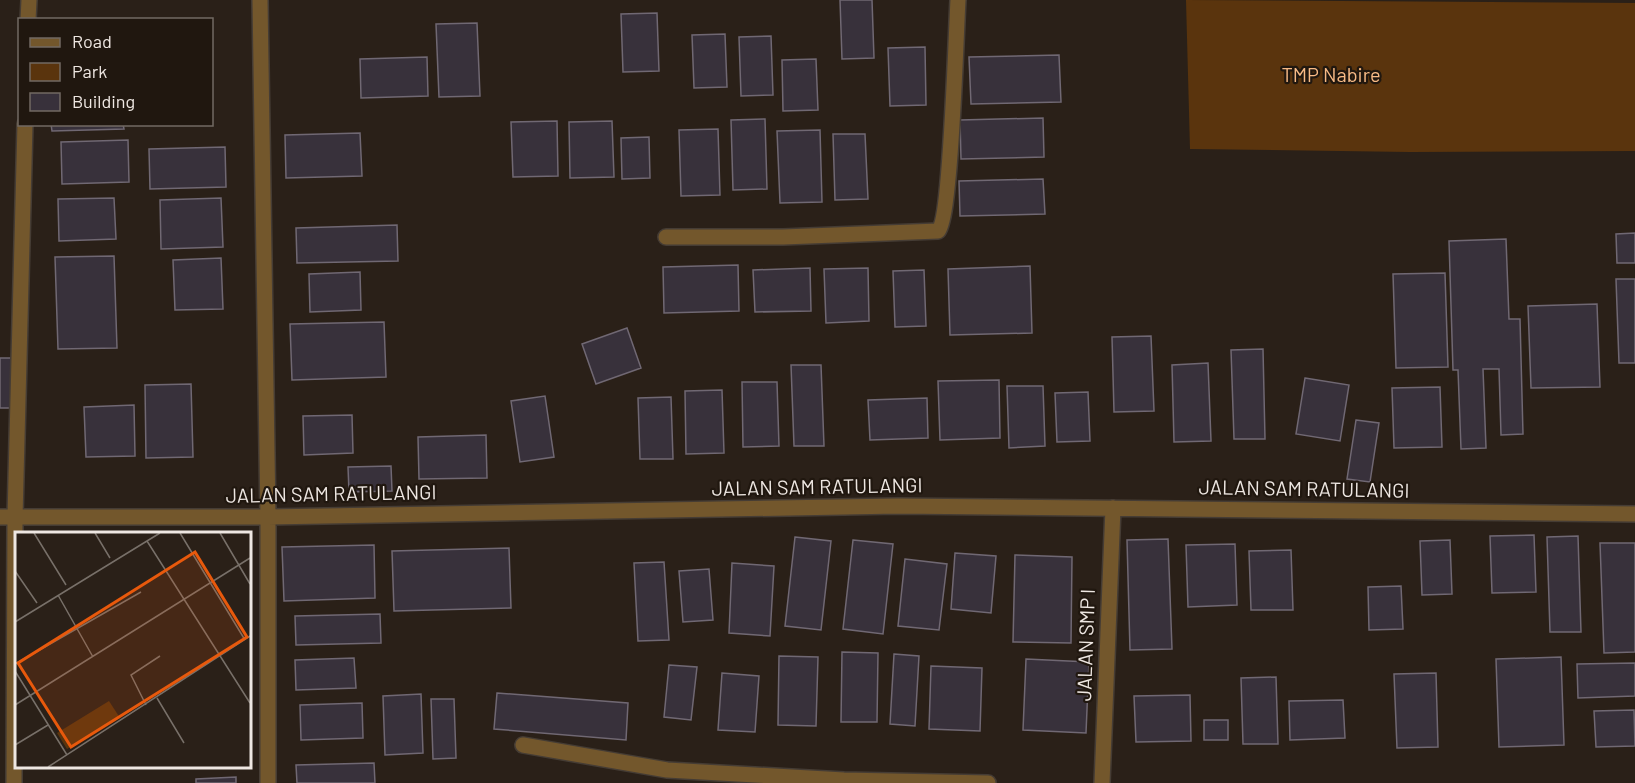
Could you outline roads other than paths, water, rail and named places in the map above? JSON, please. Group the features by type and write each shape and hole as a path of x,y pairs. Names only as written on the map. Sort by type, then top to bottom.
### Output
{"street":[{"path":"28,18 29,0"},
{"path":"260,0 268,517 268,783"},
{"path":"666,237 783,237 938,231 944,221 949,190 958,0"},
{"path":"14,783 8,517 26,126"},
{"name":"JALAN SAM RATULANGI","path":"8,517 268,517 898,506 1635,514"},
{"name":"JALAN SMP I","path":"1102,783 1113,508"},
{"path":"523,745 667,770 832,780 988,783"}],"park label":[{"name":"TMP Nabire","path":"1331,75"}]}
